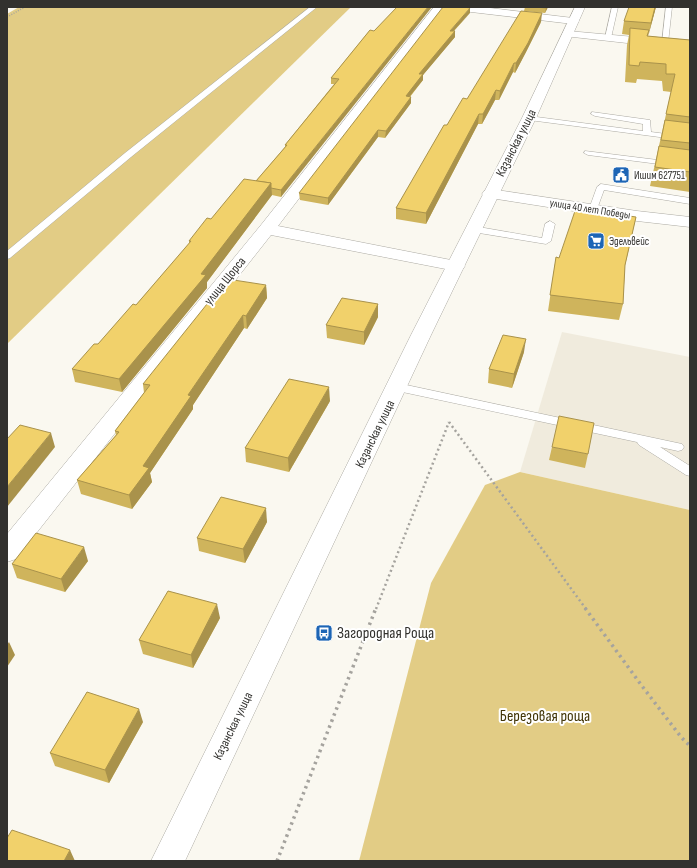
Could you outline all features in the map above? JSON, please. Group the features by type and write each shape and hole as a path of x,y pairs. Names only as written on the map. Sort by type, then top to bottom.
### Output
{"street":[{"name":"улица Щорса","path":"7,552 267,229 440,7"},
{"path":"454,7 574,21 608,38 690,46"},
{"name":"Казанская улица","path":"168,861 419,340 490,194 529,118 574,21"},
{"name":"улица 40 лет Победы","path":"490,194 690,222"},
{"path":"267,229 456,266"}],"lane":[{"path":"7,256 128,155 314,7"},
{"path":"608,38 615,7"},
{"path":"665,44 669,7"},
{"path":"595,114 647,122 647,134"},
{"path":"529,118 690,139"},
{"path":"588,153 690,166"},
{"path":"593,209 601,187 690,201"},
{"path":"473,229 546,241 550,224"},
{"path":"397,387 678,447"},
{"path":"637,438 690,472"}],"path":[{"path":"7,17 25,7"},
{"path":"276,861 449,422 642,686 681,737 690,746"}],"shaded area":[{"path":"562,332 690,357 690,510 520,472"}],"green space":[{"path":"19,7 351,7 7,344 7,14"},
{"name":"Березовая роща","path":"520,472 690,510 690,861 359,861 431,583 485,485"}],"building":[{"path":"397,7 428,7 281,190 271,188 271,183 256,181 287,145 285,145 339,79 331,78 370,30 374,31"},
{"path":"443,7 470,8 450,31 455,31 419,74 423,74 406,96 411,97 386,131 378,130 328,198 299,193"},
{"path":"629,7 655,7 651,23 624,21"},
{"path":"521,11 542,13 528,43 516,63 514,63 500,91 496,90 483,114 479,114 426,213 396,208 444,125 447,125 463,98 467,99"},
{"path":"630,28 649,30 647,36 690,40 690,117 666,114 675,74 666,74 666,64 640,62 639,66 629,65"},
{"path":"665,120 690,123 690,143 661,140"},
{"path":"659,146 690,150 690,172 655,167"},
{"path":"244,179 271,183 201,274 206,275 119,379 72,369 94,344 98,344 133,304 136,305 191,241 189,241 207,218 211,219"},
{"path":"576,208 636,217 625,265 623,304 550,295 556,257 559,258"},
{"path":"227,279 266,285 246,316 243,315 188,395 191,396 143,466 149,468 129,495 77,480 119,432 115,431 150,385 143,384"},
{"path":"342,298 378,304 364,332 326,325"},
{"path":"503,335 526,339 514,374 489,369"},
{"path":"289,379 329,387 288,458 245,448"},
{"path":"559,416 594,423 588,454 552,447"},
{"path":"20,425 51,433 7,487 7,439"},
{"path":"221,497 266,508 243,549 197,538"},
{"path":"36,533 84,547 61,579 12,564"},
{"path":"168,591 217,604 191,655 139,640"},
{"path":"87,692 139,709 105,770 50,753"},
{"path":"12,830 70,850 64,861 7,861 7,838"}],"place":[{"name":"Ишим 627751","path":"621,175"},
{"name":"Эдельвейс","path":"596,241"},
{"name":"Загородная Роща","path":"324,633"}]}
